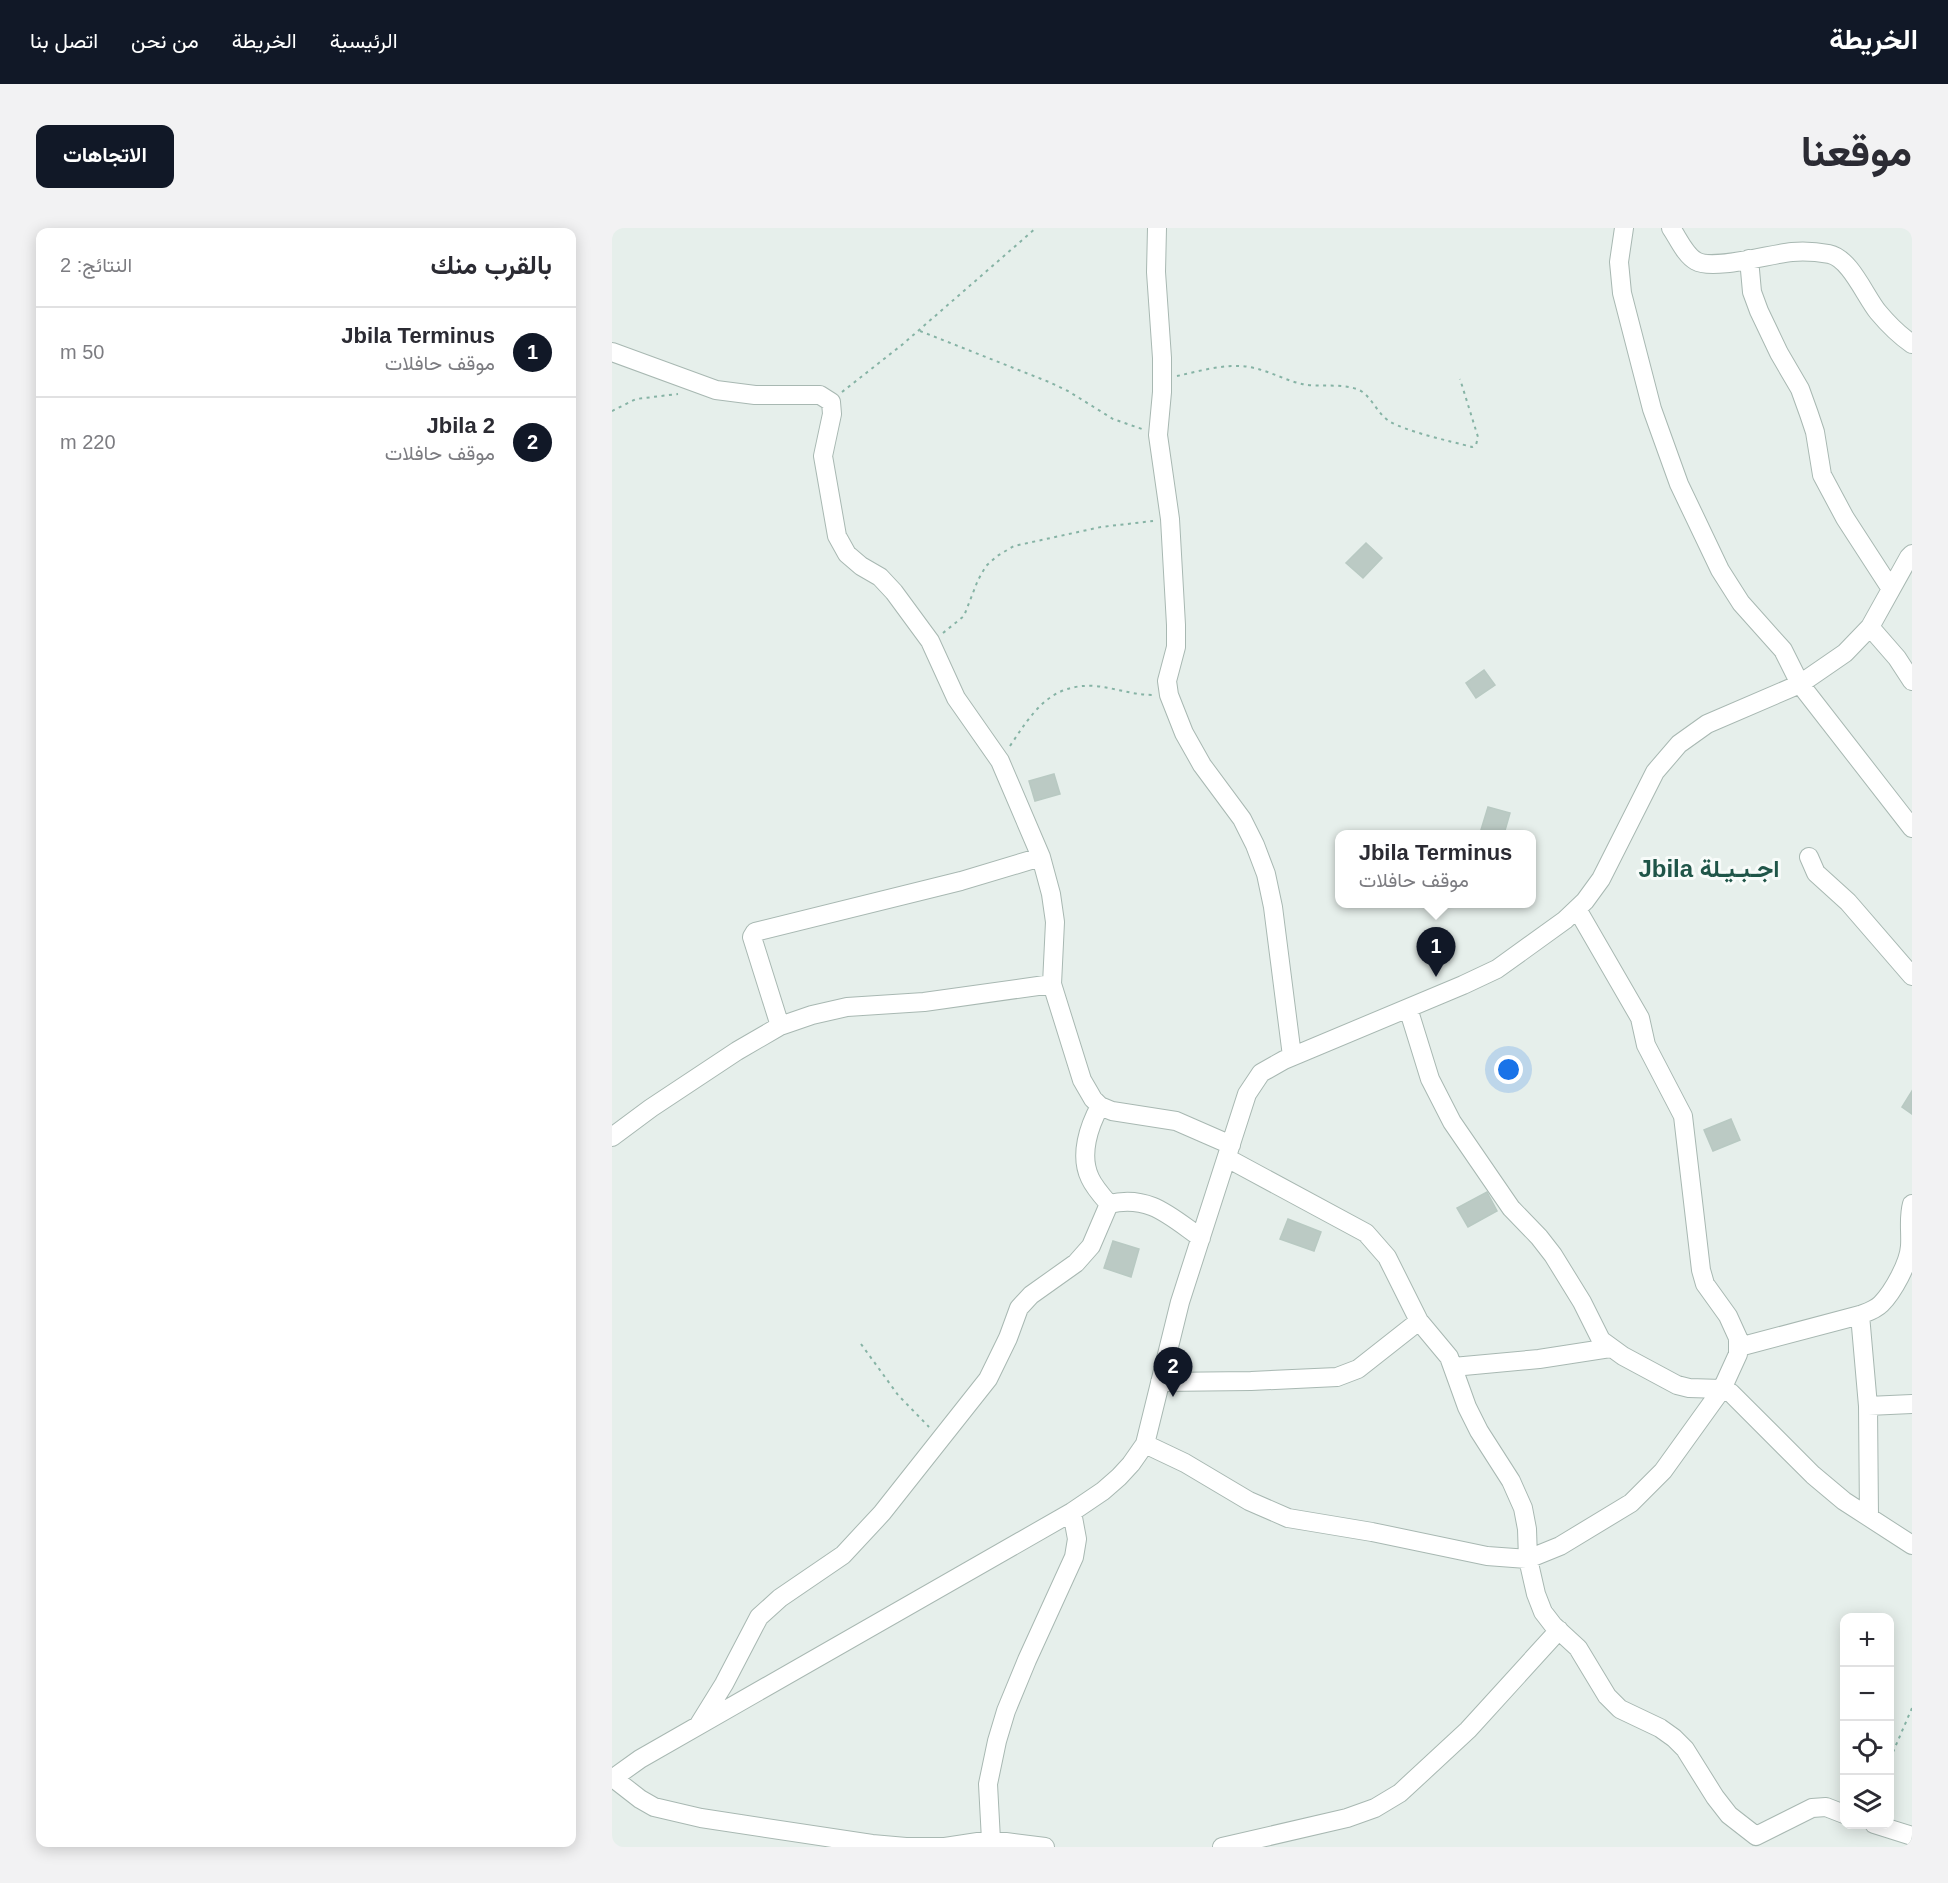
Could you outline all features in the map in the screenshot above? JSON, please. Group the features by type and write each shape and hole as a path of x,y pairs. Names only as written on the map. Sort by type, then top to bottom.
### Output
{"street":[{"path":"1157,228 1156,272 1162,378 1158,435 1170,519 1176,625 1176,647 1167,681 1168,695 1184,733 1202,765 1242,819 1266,874 1273,907 1292,1056"},
{"path":"1624,228 1619,262 1622,293 1652,409 1679,484 1720,570 1741,603 1783,650 1800,684 1912,828"},
{"path":"1671,228 1695,261 1704,264 1793,252 1830,254 1851,269 1860,288 1878,313 1912,344"},
{"path":"1749,259 1752,292 1779,353 1800,389 1815,432 1822,475 1845,518 1891,589"},
{"path":"612,352 717,390 755,394 819,395 831,402 823,456 837,536 847,554 861,566 880,577 894,592 930,641 956,698 1000,761 1041,857 1051,894 1055,922 1052,984 1082,1080 1093,1099 1100,1106 1112,1111 1176,1121 1366,1233 1387,1257 1419,1321 1449,1357 1475,1423 1511,1481 1523,1508 1527,1528 1528,1559 1536,1594 1543,1612 1578,1648 1608,1696 1620,1709 1660,1728 1674,1738 1685,1749 1729,1815 1756,1836 1812,1808 1826,1807 1840,1812"},
{"path":"1045,1847 991,1840 945,1846 872,1844 701,1818 654,1807 612,1778 1072,1512 1119,1478 1145,1444 1180,1302 1246,1094 1261,1073 1292,1056 1497,969 1565,920 1601,879 1655,771 1679,744 1707,724 1800,684 1845,653 1870,627 1912,554"},
{"path":"1870,627 1897,658 1912,681"},
{"path":"780,1026 752,937 755,932 961,881 1041,857"},
{"path":"1809,857 1816,873 1848,902 1912,976"},
{"path":"1145,1444 1185,1463 1249,1501 1288,1518 1372,1532 1487,1556 1528,1559 1560,1546 1631,1503 1663,1471 1722,1389 1738,1354 1738,1338 1728,1316 1705,1284 1701,1270 1683,1116 1646,1046 1640,1018 1577,909"},
{"path":"612,1137 708,1070 780,1026 812,1015 847,1008 924,1002 1052,984"},
{"path":"1408,1008 1430,1079 1452,1122 1511,1208 1553,1255 1602,1340 1610,1348 1677,1385 1689,1388 1722,1389 1731,1393 1813,1475 1844,1501 1912,1545"},
{"path":"1100,1106 1088,1131 1086,1162 1088,1175 1109,1204"},
{"path":"1109,1204 1142,1203 1158,1208 1201,1238"},
{"path":"698,1728 759,1617 780,1598 843,1555 882,1514 988,1379 1008,1338 1019,1308 1031,1295 1076,1263 1091,1246 1109,1204"},
{"path":"1739,1347 1860,1315 1882,1304 1903,1270 1910,1248 1912,1204"},
{"path":"1860,1315 1868,1406 1869,1517"},
{"path":"1160,1382 1337,1377 1358,1369 1419,1321"},
{"path":"1453,1367 1539,1359 1610,1348"},
{"path":"1868,1406 1912,1404"},
{"path":"991,1840 988,1784 997,1741 1006,1711 1027,1660 1074,1557 1077,1539 1072,1512"},
{"path":"1222,1847 1347,1818 1375,1808 1400,1793 1468,1730 1559,1630"},
{"path":"1890,1829 1912,1836"}],"path":[{"path":"831,402 919,330 1036,228"},
{"path":"919,330 1049,382 1113,419 1158,435"},
{"path":"1162,378 1235,366 1274,373 1302,384 1349,387 1369,398 1381,414 1399,426 1472,447 1478,442 1478,437 1460,379"},
{"path":"612,411 636,399 682,394"},
{"path":"930,641 955,625 964,616 986,566 1014,546 1042,538 1101,527 1170,519"},
{"path":"1000,761 1039,707 1064,689 1074,686 1096,686 1137,695 1168,695"},
{"path":"861,1344 898,1395 941,1440"},
{"path":"1894,1750 1912,1708"}],"building":[{"path":"1366,543 1382,558 1363,578 1346,563"},
{"path":"1484,670 1495,685 1476,698 1466,683"},
{"path":"1054,774 1060,794 1035,801 1029,781"},
{"path":"1488,807 1510,813 1505,830 1481,830"},
{"path":"1912,1091 1912,1114 1902,1107"},
{"path":"1731,1119 1740,1140 1713,1151 1704,1130"},
{"path":"1487,1192 1497,1211 1468,1227 1457,1208"},
{"path":"1288,1219 1321,1232 1314,1251 1280,1239"},
{"path":"1113,1241 1139,1249 1131,1277 1104,1268"}],"place":[{"name":"Jbila Terminus","path":"1436,977"},
{"name":"Jbila 2","path":"1173,1397"}],"district":[{"name":"Jbila اجـبـيـلة","path":"1709,869"}]}
